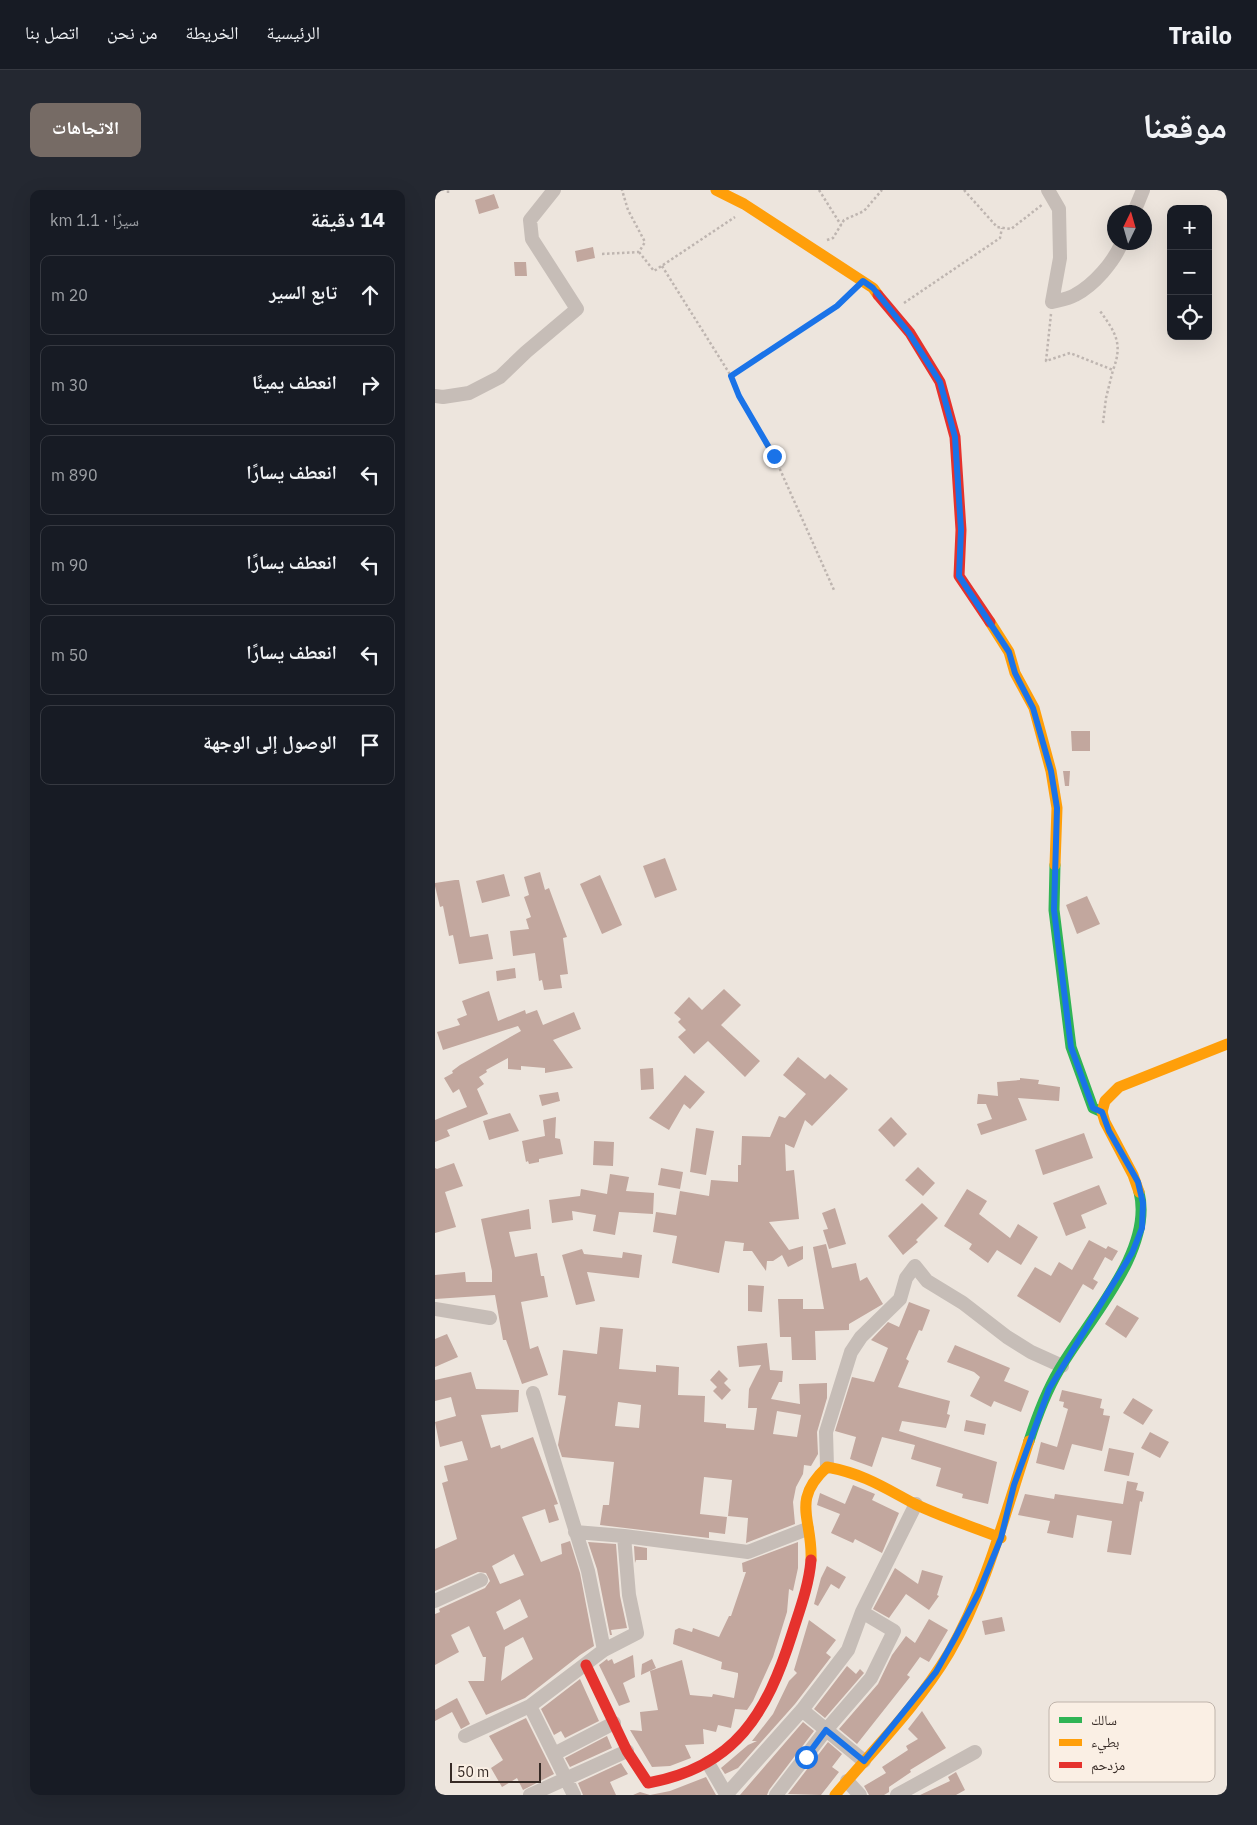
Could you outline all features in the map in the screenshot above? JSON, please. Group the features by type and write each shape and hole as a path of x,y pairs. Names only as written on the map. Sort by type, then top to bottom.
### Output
{"street":[{"path":"435,396 443,397 469,393 500,377 525,352 577,309 532,239 530,220 554,190"},
{"path":"716,190 749,207 873,288 909,333 940,382 955,437 961,530 959,576 1009,652 1015,673 1033,708 1051,771 1057,808 1054,910 1071,1047 1093,1108 1102,1112"},
{"path":"1137,205 1143,190"},
{"path":"1050,193 1059,209 1060,258 1052,302 1074,296 1094,281 1119,250"},
{"path":"835,1795 936,1672 979,1592 1001,1538 1014,1485 1027,1444 1049,1389 1132,1253 1142,1228 1143,1203 1138,1182 1109,1131 1102,1112 1107,1096 1119,1087 1227,1044"},
{"path":"827,1467 826,1432 851,1352 861,1337 900,1299 906,1278 915,1266 927,1281 963,1303 1007,1337 1031,1352 1063,1366"},
{"path":"435,1310 490,1318"},
{"path":"533,1393 588,1571 604,1650"},
{"path":"586,1665 627,1751 648,1783 669,1781 708,1763 733,1745 773,1690 797,1619 811,1567 805,1501 814,1476 827,1467 849,1471 880,1483 916,1504 1001,1538"},
{"path":"708,1763 726,1795 802,1710 848,1650 862,1612 916,1504"},
{"path":"575,1532 624,1536 747,1552 807,1529"},
{"path":"465,1736 530,1706 604,1650 637,1633 629,1595 624,1536"},
{"path":"435,1601 481,1580"},
{"path":"776,1795 826,1730 871,1678 894,1631 862,1612"},
{"path":"530,1706 574,1795"},
{"path":"802,1710 864,1761"},
{"path":"554,1754 614,1723"},
{"path":"530,1795 627,1751"},
{"path":"897,1795 975,1752"},
{"path":"847,1781 860,1795"}],"path":[{"path":"622,190 627,210 645,242 639,252"},
{"path":"819,190 841,225"},
{"path":"812,248 833,238 844,220 864,211 882,190"},
{"path":"964,190 997,227 1011,229 1028,218 1050,193"},
{"path":"639,252 654,271 749,207"},
{"path":"893,312 1000,238 1002,228"},
{"path":"602,254 639,252"},
{"path":"662,266 731,376 739,396 774,456 834,590"},
{"path":"731,376 837,306 863,281"},
{"path":"1052,302 1046,361 1070,353 1113,370"},
{"path":"1100,311 1114,330 1120,353 1113,370 1106,398 1103,423"}],"building":[{"path":"494,194 499,208 479,214 475,200"},
{"path":"593,247 595,258 577,262 575,251"},
{"path":"514,262 526,262 527,276 515,276"},
{"path":"1071,731 1090,731 1090,751 1072,751"},
{"path":"1063,771 1070,771 1069,786 1065,786"},
{"path":"665,858 677,890 655,898 643,866"},
{"path":"540,872 545,890 549,888 567,937 563,938 568,974 560,975 562,988 544,990 542,980 539,981 535,953 513,956 510,931 529,929 526,919 531,917 524,897 529,895 524,877"},
{"path":"504,874 510,896 482,903 476,881"},
{"path":"600,875 622,925 602,934 580,884"},
{"path":"459,880 470,937 488,934 493,959 459,964 453,935 449,936 443,906 440,907 435,886 435,883"},
{"path":"1087,896 1100,924 1077,934 1066,905"},
{"path":"515,968 516,978 497,981 496,971"},
{"path":"724,989 741,1005 721,1025 760,1061 745,1077 708,1041 694,1054 678,1037 686,1030 678,1022 681,1019 674,1013 689,997 702,1010"},
{"path":"489,991 498,1021 525,1010 526,1014 537,1010 543,1025 574,1012 581,1029 553,1040 573,1068 545,1073 545,1068 521,1066 521,1070 508,1069 508,1058 486,1070 487,1072 479,1077 484,1084 477,1089 488,1114 447,1130 450,1136 435,1142 435,1120 467,1107 459,1089 453,1093 444,1078 453,1073 452,1071 460,1065 521,1031 518,1026 443,1050 437,1032 460,1025 457,1019 467,1015 462,1001"},
{"path":"798,1057 825,1079 830,1074 848,1089 812,1126 805,1120 794,1148 785,1144 786,1171 794,1170 799,1219 769,1222 789,1250 803,1246 803,1259 788,1267 782,1255 773,1261 767,1261 766,1271 752,1251 743,1251 744,1243 725,1241 719,1273 672,1263 677,1236 653,1232 656,1212 676,1215 680,1191 709,1196 711,1180 738,1182 738,1165 741,1165 742,1136 770,1137 779,1116 785,1118 806,1094 783,1075"},
{"path":"653,1068 654,1089 641,1090 640,1069"},
{"path":"685,1075 705,1092 690,1109 684,1104 669,1130 649,1118"},
{"path":"1020,1078 1039,1080 1038,1084 1060,1087 1059,1101 1018,1098 1027,1120 981,1135 977,1124 992,1119 986,1104 977,1104 978,1094 998,1096 997,1082 1020,1080"},
{"path":"558,1092 560,1101 542,1106 539,1095"},
{"path":"510,1113 519,1131 489,1140 483,1121"},
{"path":"556,1117 555,1138 560,1139 563,1154 539,1159 539,1162 529,1164 528,1161 526,1162 522,1141 545,1136 543,1120"},
{"path":"891,1117 907,1134 894,1147 878,1130"},
{"path":"696,1128 714,1131 706,1175 690,1172"},
{"path":"1084,1133 1093,1158 1043,1175 1035,1150"},
{"path":"594,1141 614,1142 613,1166 593,1165"},
{"path":"454,1163 463,1186 445,1192 456,1227 435,1233 435,1168"},
{"path":"918,1167 935,1183 923,1196 905,1180"},
{"path":"661,1168 683,1172 680,1189 658,1185"},
{"path":"610,1174 629,1177 626,1191 654,1193 653,1214 619,1212 615,1235 593,1231 596,1215 572,1211 573,1220 552,1223 549,1200 580,1196 581,1189 607,1194"},
{"path":"1099,1185 1107,1204 1081,1215 1086,1228 1066,1236 1053,1203"},
{"path":"967,1189 987,1201 979,1214 1010,1238 1018,1224 1038,1237 1021,1265 997,1250 988,1263 969,1249 972,1244 944,1226"},
{"path":"922,1203 938,1218 916,1240 918,1242 903,1255 888,1236"},
{"path":"835,1208 846,1244 829,1249 823,1230 828,1229 822,1213"},
{"path":"529,1209 531,1229 509,1232 515,1257 537,1253 541,1276 544,1276 548,1297 521,1302 530,1349 538,1346 548,1375 522,1384 506,1340 503,1340 495,1295 435,1299 435,1275 465,1272 466,1282 492,1282 492,1271 481,1219"},
{"path":"1089,1240 1106,1249 1108,1246 1118,1251 1112,1261 1105,1257 1093,1279 1098,1282 1093,1290 1083,1284 1060,1323 1017,1296 1035,1267 1051,1276 1059,1262 1072,1270"},
{"path":"826,1244 832,1268 856,1263 860,1281 867,1277 883,1304 849,1324 849,1330 815,1331 816,1360 792,1360 791,1337 780,1337 778,1299 803,1299 803,1309 824,1309 813,1247"},
{"path":"582,1249 584,1254 622,1258 623,1252 642,1255 639,1278 587,1272 595,1301 576,1305 562,1255"},
{"path":"748,1285 764,1286 762,1312 748,1311"},
{"path":"909,1302 930,1310 922,1331 919,1330 906,1359 909,1361 898,1387 950,1401 947,1414 950,1415 946,1428 902,1421 899,1431 997,1462 988,1504 962,1498 963,1494 936,1486 941,1468 911,1459 915,1445 882,1437 872,1467 850,1459 856,1437 835,1431 852,1377 874,1382 888,1348 871,1340 888,1322 899,1327"},
{"path":"1117,1305 1139,1318 1126,1338 1105,1324"},
{"path":"600,1327 623,1329 619,1369 656,1372 656,1365 679,1367 678,1395 705,1396 704,1422 726,1424 726,1428 754,1430 757,1408 748,1408 749,1389 761,1365 739,1367 737,1346 767,1343 770,1370 783,1371 782,1382 779,1382 771,1399 800,1404 799,1384 827,1383 827,1398 817,1432 818,1454 811,1466 804,1465 803,1474 796,1487 793,1502 795,1524 746,1543 748,1518 728,1516 732,1480 704,1477 700,1514 727,1517 725,1534 709,1532 709,1538 600,1525 603,1505 609,1505 614,1462 562,1457 558,1445 566,1396 558,1395 563,1350 597,1354","holes":["618,1402 641,1405 639,1428 615,1426","777,1411 801,1415 797,1437 773,1434"]},
{"path":"447,1334 458,1357 435,1367 435,1339"},
{"path":"955,1345 1010,1368 1004,1381 1029,1391 1021,1412 994,1401 991,1407 970,1396 980,1377 974,1372 947,1362"},
{"path":"719,1370 728,1379 724,1383 731,1390 722,1400 713,1391 717,1387 710,1380"},
{"path":"471,1372 476,1389 519,1390 518,1412 481,1415 491,1448 500,1445 501,1449 533,1437 558,1504 554,1505 559,1520 549,1523 545,1509 522,1517 541,1562 562,1554 561,1544 570,1541 580,1573 594,1646 525,1698 486,1715 468,1681 484,1681 486,1657 483,1657 469,1626 451,1635 459,1652 435,1665 435,1614 440,1612 439,1609 485,1588 490,1581 486,1573 478,1572 435,1591 435,1549 457,1539 442,1483 448,1481 444,1466 468,1460 462,1441 440,1447 435,1422 456,1416 451,1397 435,1401 435,1380","holes":["514,1554 524,1575 500,1584 492,1566","520,1599 528,1617 504,1630 496,1612","523,1637 533,1659 501,1681 505,1647"]},
{"path":"1062,1390 1102,1399 1100,1408 1104,1409 1103,1415 1110,1416 1102,1451 1072,1444 1064,1470 1036,1463 1041,1442 1057,1447 1068,1409 1063,1407 1064,1402 1059,1401"},
{"path":"1133,1398 1153,1410 1143,1425 1123,1413"},
{"path":"966,1420 986,1424 984,1435 964,1431"},
{"path":"1150,1432 1169,1442 1160,1458 1141,1448"},
{"path":"1109,1448 1134,1453 1129,1476 1104,1471"},
{"path":"1127,1481 1138,1483 1136,1490 1144,1492 1142,1502 1140,1501 1131,1555 1107,1552 1112,1521 1077,1515 1073,1538 1047,1533 1050,1521 1018,1515 1025,1494 1054,1499 1055,1494 1123,1504"},
{"path":"853,1485 875,1494 872,1500 899,1513 882,1553 855,1539 853,1543 831,1533 840,1514 817,1505 820,1493 845,1504"},
{"path":"588,1542 616,1544 620,1596 627,1628 611,1630 612,1635 610,1635 597,1569"},
{"path":"798,1542 798,1568 793,1591 789,1589 787,1612 773,1657 753,1701 747,1710 735,1709 731,1728 718,1725 716,1732 703,1729 704,1744 685,1745 691,1758 670,1766 652,1767 630,1730 642,1731 640,1712 658,1710 650,1671 682,1660 690,1695 712,1697 713,1694 734,1698 738,1676 738,1673 721,1669 722,1662 673,1644 675,1630 679,1628 692,1632 693,1628 719,1637 729,1616 731,1616 746,1572 743,1572 742,1563"},
{"path":"634,1546 647,1548 647,1560 636,1560 635,1563"},
{"path":"827,1566 846,1577 839,1589 831,1584 818,1606 814,1604 821,1578"},
{"path":"895,1568 918,1584 922,1570 943,1576 937,1595 939,1596 929,1610 906,1594 889,1618 873,1609"},
{"path":"1002,1617 1005,1631 985,1635 982,1621"},
{"path":"929,1619 948,1630 929,1662 920,1657 907,1675 910,1677 857,1744 839,1729 878,1684 892,1655 906,1636 915,1643"},
{"path":"809,1620 836,1640 826,1653 831,1657 795,1704 738,1768 725,1774 721,1768 748,1745 757,1741 752,1741 773,1714 789,1681 797,1673 794,1670"},
{"path":"633,1655 635,1677 623,1683 630,1702 619,1706 599,1665 607,1659 608,1661 612,1659 614,1664"},
{"path":"652,1659 656,1668 641,1675 642,1664"},
{"path":"847,1666 856,1674 860,1669 864,1673 825,1718 814,1709"},
{"path":"580,1679 599,1721 565,1738 561,1731 554,1735 541,1709"},
{"path":"457,1698 470,1724 461,1729 452,1712 435,1721 435,1710"},
{"path":"922,1711 946,1748 910,1770 911,1772 889,1787 889,1792 884,1795 869,1795 864,1786 886,1773 882,1767 908,1750 906,1746 918,1739 908,1729"},
{"path":"526,1718 554,1774 523,1790 517,1778 502,1787 491,1768 503,1760 489,1736"},
{"path":"803,1722 814,1731 767,1795 740,1795"},
{"path":"607,1736 612,1748 570,1767 565,1758"},
{"path":"828,1742 842,1754 832,1767 839,1772 821,1795 788,1794"},
{"path":"621,1763 628,1774 610,1782 616,1795 583,1795 578,1783"},
{"path":"956,1772 965,1790 956,1795 920,1795 950,1781 948,1777"},
{"path":"706,1777 716,1795 650,1795 670,1791"},
{"path":"640,1792 650,1795 633,1795"}],"traffic: fast":[{"path":"1055,865 1054,910 1071,1047 1093,1108 1102,1112"},
{"path":"1029,1441 1042,1404 1054,1378 1101,1308 1128,1261 1137,1238 1141,1215 1139,1192"}],"traffic: slow":[{"path":"716,190 744,204 873,288 878,295"},
{"path":"990,622 1009,652 1015,673 1034,708 1051,771 1057,808 1055,865"},
{"path":"1139,1192 1133,1175 1105,1122 1102,1112 1105,1101 1119,1087 1227,1044"},
{"path":"835,1795 910,1709 949,1653 985,1576 1029,1441"},
{"path":"811,1560 806,1501 809,1490 827,1467 863,1477 925,1509 1001,1538"}],"traffic: jam":[{"path":"878,295 910,333 940,382 955,437 961,530 959,576 990,622"},
{"path":"586,1665 627,1751 648,1783 678,1775 704,1764 726,1750 744,1732 759,1712 782,1662 801,1606 811,1560"}],"route":[{"path":"774,456 739,396 731,376 837,306 863,281 873,288 909,333 940,382 955,437 961,530 959,576 1009,652 1015,673 1033,708 1051,771 1057,808 1054,910 1071,1047 1093,1108 1102,1112 1109,1131 1138,1182 1143,1203 1142,1228 1132,1253 1049,1389 1027,1444 1014,1485 1001,1538 979,1592 936,1672 864,1761 826,1730 806,1757"}]}
